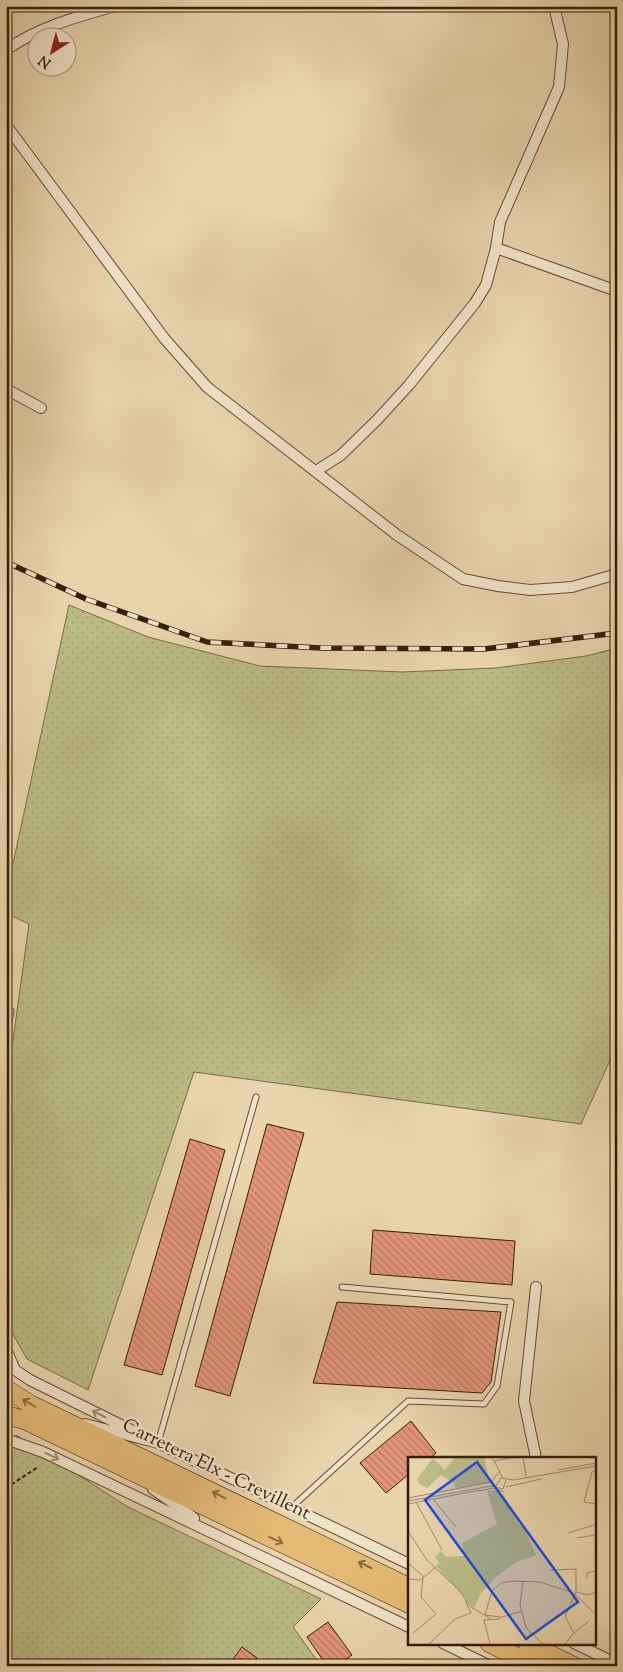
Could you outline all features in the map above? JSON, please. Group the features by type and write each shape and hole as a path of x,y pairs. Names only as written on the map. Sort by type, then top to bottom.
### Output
{"highway":[{"name":"Carretera Elx - Crevillent","path":"6,1389 30,1404 408,1587"},
{"name":"Carretera Elx - Crevillent","path":"6,1415 24,1420 408,1604"},
{"path":"491,1644 535,1666"},
{"path":"529,1644 574,1666"}],"street":[{"path":"6,50 18,41 60,22 115,6"},
{"path":"316,472 341,455 409,385 475,303 486,285 496,248 500,222 559,87 563,44 554,6"},
{"path":"6,125 164,338 207,388 397,535 463,579 498,586 530,590 572,586 617,574"},
{"path":"496,248 617,291"},
{"path":"6,388 41,408"},
{"path":"536,1287 524,1401 536,1457"},
{"path":"6,1349 16,1370 30,1380 408,1564"},
{"path":"53,1415 158,1443"},
{"path":"6,1438 43,1452 218,1534 408,1627"},
{"path":"122,1467 218,1534"},
{"path":"445,1644 490,1666"},
{"path":"576,1644 617,1664"}],"lane":[{"path":"6,1038 11,1011"},
{"path":"158,1443 256,1097"},
{"path":"292,1508 408,1401 484,1404 497,1386 511,1302 342,1287"}],"path":[{"path":"6,1488 38,1467"}],"green space":[{"path":"69,605 148,637 260,666 402,672 496,668 586,656 617,648 617,1045 581,1124 194,1072 88,1390 27,1359 6,1322 6,1091 29,924 6,913 6,896"},
{"path":"16,1435 128,1507 321,1599 293,1627 321,1666 6,1666 6,1458"}],"building":[{"path":"267,1124 304,1133 230,1396 195,1386"},
{"path":"190,1139 225,1150 162,1375 124,1365"},
{"path":"373,1230 515,1241 512,1285 370,1274"},
{"path":"337,1302 501,1312 491,1382 482,1393 313,1383"},
{"path":"411,1421 436,1453 431,1457 408,1457 408,1475 386,1493 360,1463"},
{"path":"328,1622 352,1655 337,1666 327,1666 307,1637"},
{"path":"242,1647 257,1658 251,1666 228,1666"}],"railway":[{"path":"6,562 86,599 207,642 321,648 484,649 617,633"}]}
